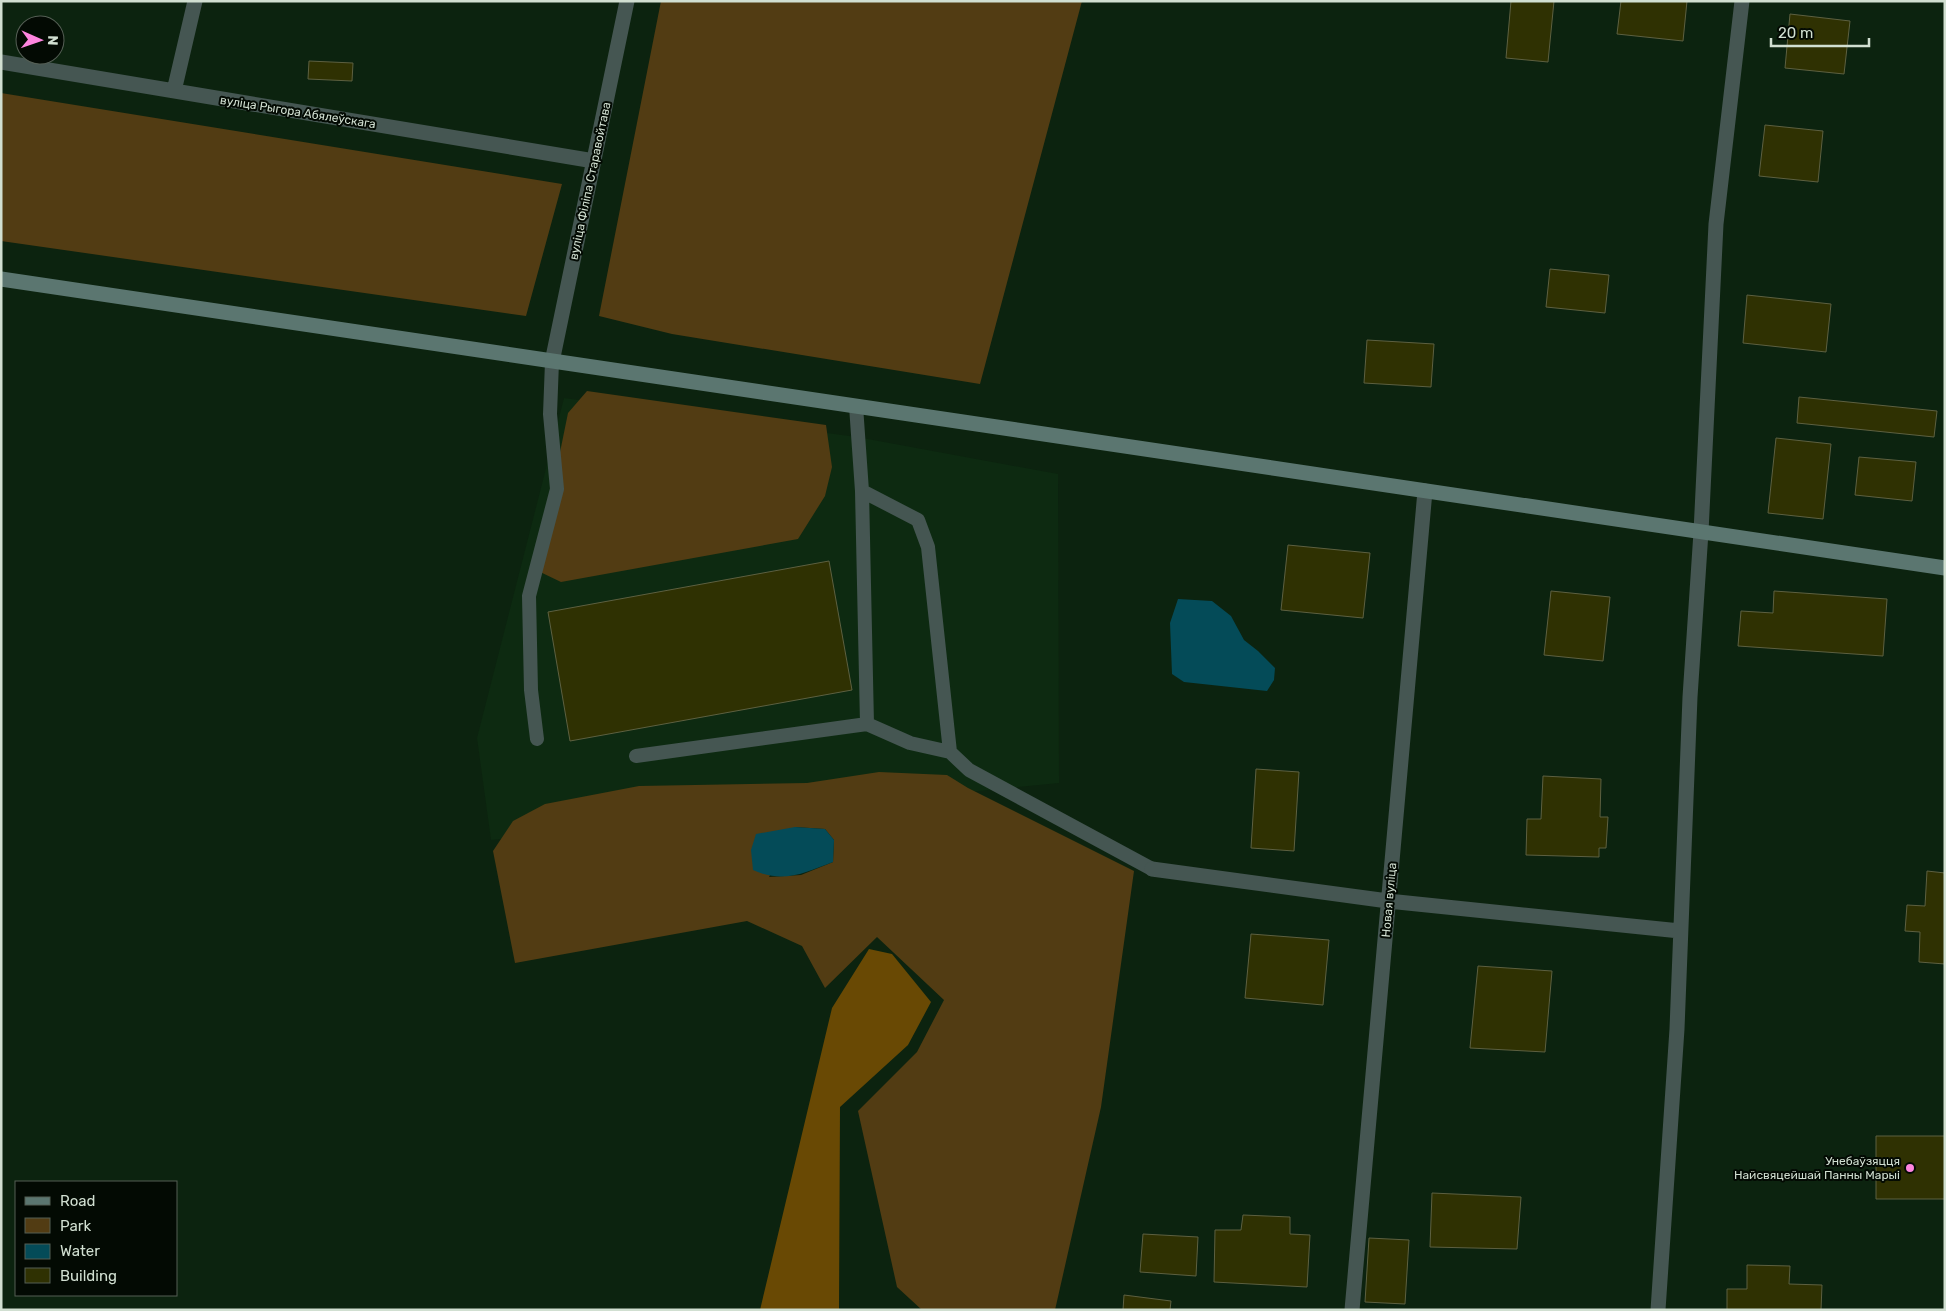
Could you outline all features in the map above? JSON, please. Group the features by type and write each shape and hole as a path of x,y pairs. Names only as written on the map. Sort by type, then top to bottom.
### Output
{"street":[{"path":"174,91 195,1"},
{"name":"вуліца Філіпа Старавойтава","path":"552,362 627,1"},
{"path":"1658,1310 1677,1029 1690,697 1701,532 1716,224 1742,1"},
{"name":"вуліца Рыгора Абялеўскага","path":"1,62 594,161"},
{"path":"1,279 1945,568"},
{"name":"Новая вуліца","path":"1352,1310 1425,490"},
{"path":"1152,870 1388,901 1680,931"}],"lane":[{"path":"537,739 531,690 528,596 557,489 550,414 552,362"},
{"path":"856,406 862,491 867,724"},
{"path":"862,491 918,520 928,547 950,752"},
{"path":"636,756 867,724 910,743 950,752 969,770 1152,870"}],"shaded area":[{"path":"564,398 857,437 1058,474 1059,783 491,840 477,738"},
{"path":"869,949 892,954 931,1002 908,1045 840,1107 839,1310 760,1310 832,1008"}],"green space":[{"path":"661,1 1082,1 980,384 672,334 599,316"},
{"path":"1,93 562,184 526,316 1,241"},
{"path":"587,391 826,425 832,467 825,496 798,539 561,582 536,570 568,413"},
{"path":"879,772 947,775 968,788 1134,871 1101,1107 1055,1310 922,1310 897,1287 858,1111 917,1052 944,1000 877,937 825,988 802,946 747,921 515,963 493,851 513,821 545,804 639,786 807,783","holes":["795,827 825,829 834,840 833,862 801,875 769,877"]}],"water":[{"path":"1178,599 1212,601 1231,616 1244,640 1275,668 1274,680 1267,691 1184,682 1172,674 1170,623"},
{"path":"795,827 825,829 834,840 833,862 803,873 784,877 753,870 751,850 756,834"}],"building":[{"path":"1511,1 1554,1 1548,62 1506,58"},
{"path":"1621,1 1687,1 1683,41 1617,34"},
{"path":"1790,14 1850,21 1844,74 1785,68"},
{"path":"309,61 353,63 352,81 308,79"},
{"path":"1765,125 1823,131 1818,182 1759,176"},
{"path":"1550,269 1609,275 1605,313 1546,307"},
{"path":"1747,295 1831,304 1826,352 1743,343"},
{"path":"1367,340 1434,344 1431,387 1364,383"},
{"path":"1799,397 1937,411 1934,437 1797,423"},
{"path":"1776,438 1831,444 1823,519 1768,513"},
{"path":"1859,457 1916,462 1912,501 1855,495"},
{"path":"1288,545 1370,553 1363,618 1281,610"},
{"path":"829,561 852,690 570,741 548,612"},
{"path":"1551,591 1610,597 1603,661 1544,655"},
{"path":"1774,591 1887,599 1883,656 1738,646 1741,611 1773,613"},
{"path":"1256,769 1299,772 1294,851 1251,848"},
{"path":"1543,776 1601,779 1600,817 1608,817 1606,848 1599,848 1599,857 1526,855 1527,819 1541,819"},
{"path":"1927,871 1945,873 1945,964 1919,962 1920,932 1905,931 1907,905 1925,906"},
{"path":"1251,934 1329,940 1323,1005 1245,998"},
{"path":"1478,966 1552,971 1545,1052 1470,1048"},
{"name":"Унебаўзяцця Найсвяцейшай Панны Марыі","path":"1876,1136 1945,1136 1945,1199 1876,1199"},
{"path":"1432,1193 1521,1197 1517,1249 1430,1247"},
{"path":"1243,1215 1290,1217 1290,1234 1310,1235 1307,1287 1214,1282 1215,1230 1241,1230"},
{"path":"1143,1234 1198,1237 1196,1276 1140,1272"},
{"path":"1369,1238 1409,1240 1405,1304 1365,1302"},
{"path":"1747,1265 1790,1266 1789,1284 1822,1285 1821,1310 1727,1310 1727,1289 1747,1289"},
{"path":"1124,1295 1171,1301 1170,1310 1123,1310"}],"place":[{"name":"Унебаўзяцця Найсвяцейшай Панны Марыі","path":"1910,1168"}]}
